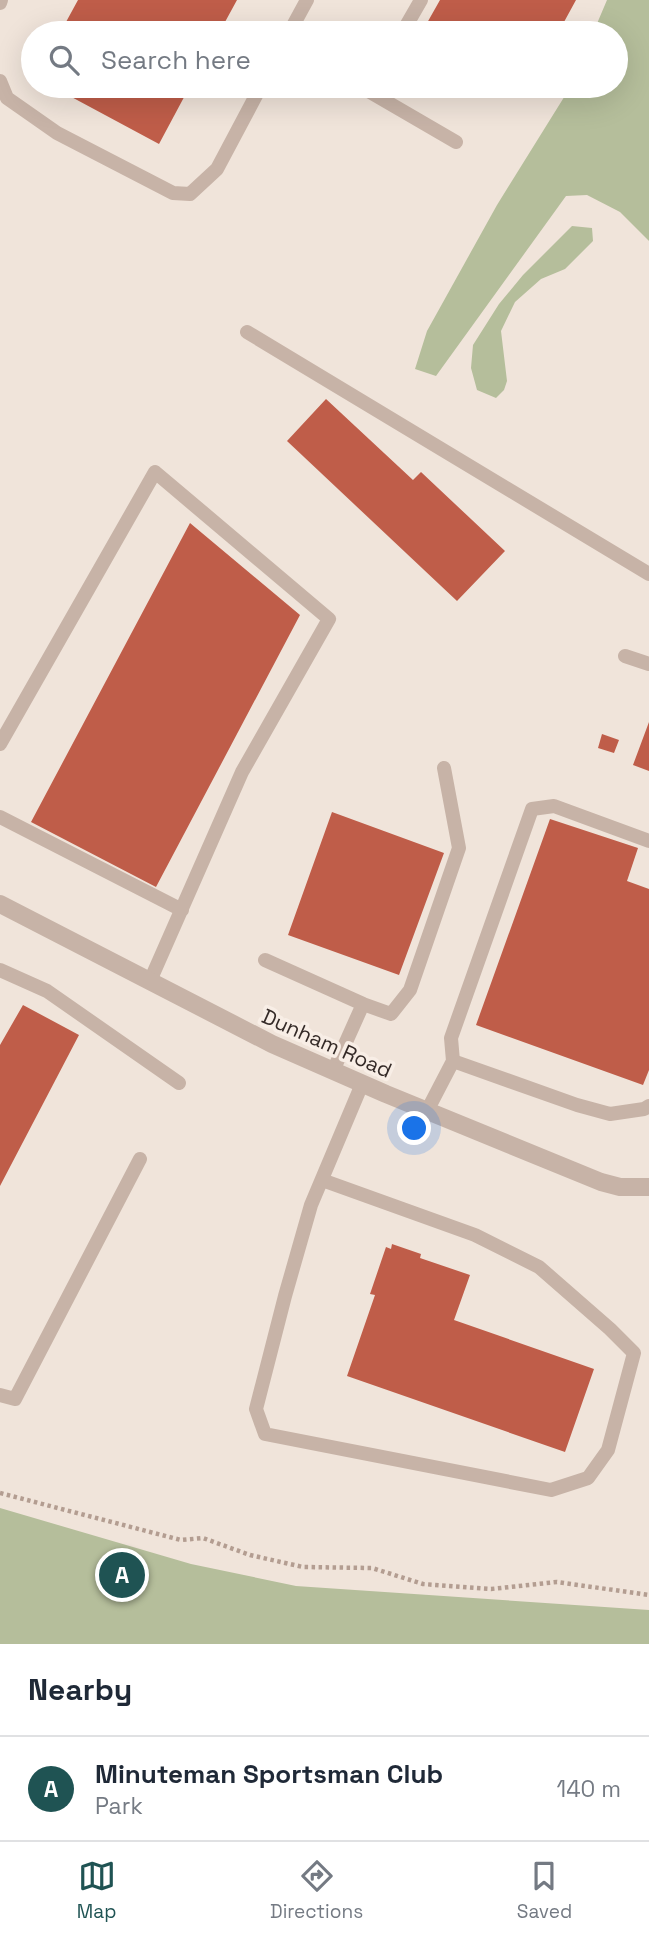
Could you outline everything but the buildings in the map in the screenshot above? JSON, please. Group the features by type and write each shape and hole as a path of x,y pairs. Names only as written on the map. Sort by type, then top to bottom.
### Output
{"street":[{"name":"Dunham Road","path":"0,904 272,1044 362,1084 601,1182 649,1187"}],"lane":[{"path":"296,21 307,0"},
{"path":"409,21 421,0"},
{"path":"0,81 7,98 57,133 173,193 190,194 217,169 255,98"},
{"path":"380,98 456,142"},
{"path":"247,332 649,574"},
{"path":"0,744 155,472 329,619 242,772 150,981"},
{"path":"625,656 649,664"},
{"path":"265,960 391,1014 410,990 458,848 444,768"},
{"path":"427,1111 453,1061 451,1038 532,809 554,806 649,841"},
{"path":"0,817 182,910"},
{"path":"0,970 47,991 179,1083"},
{"path":"333,1071 363,1004"},
{"path":"453,1061 610,1114 649,1106"},
{"path":"322,1180 475,1235 538,1267 610,1328 634,1353 608,1450 588,1478 551,1490 265,1434 256,1409 285,1296 311,1205 362,1084"},
{"path":"0,1395 15,1399 140,1159"}],"path":[{"path":"0,1493 181,1540 203,1538 250,1555 303,1567 372,1568 423,1584 491,1589 558,1582 649,1595"}],"green space":[{"path":"607,0 649,0 649,241 620,212 587,195 566,196 436,376 415,369 427,331 497,205 564,98 628,98 628,21 598,21"},
{"path":"572,226 592,228 593,241 565,269 541,279 515,302 501,331 507,381 504,390 496,398 477,390 471,368 473,345 499,304 523,275"},
{"path":"0,1508 191,1564 296,1586 649,1610 649,1644 0,1644"}],"place":[{"name":"Minuteman Sportsman Club","path":"122,1575"}]}
